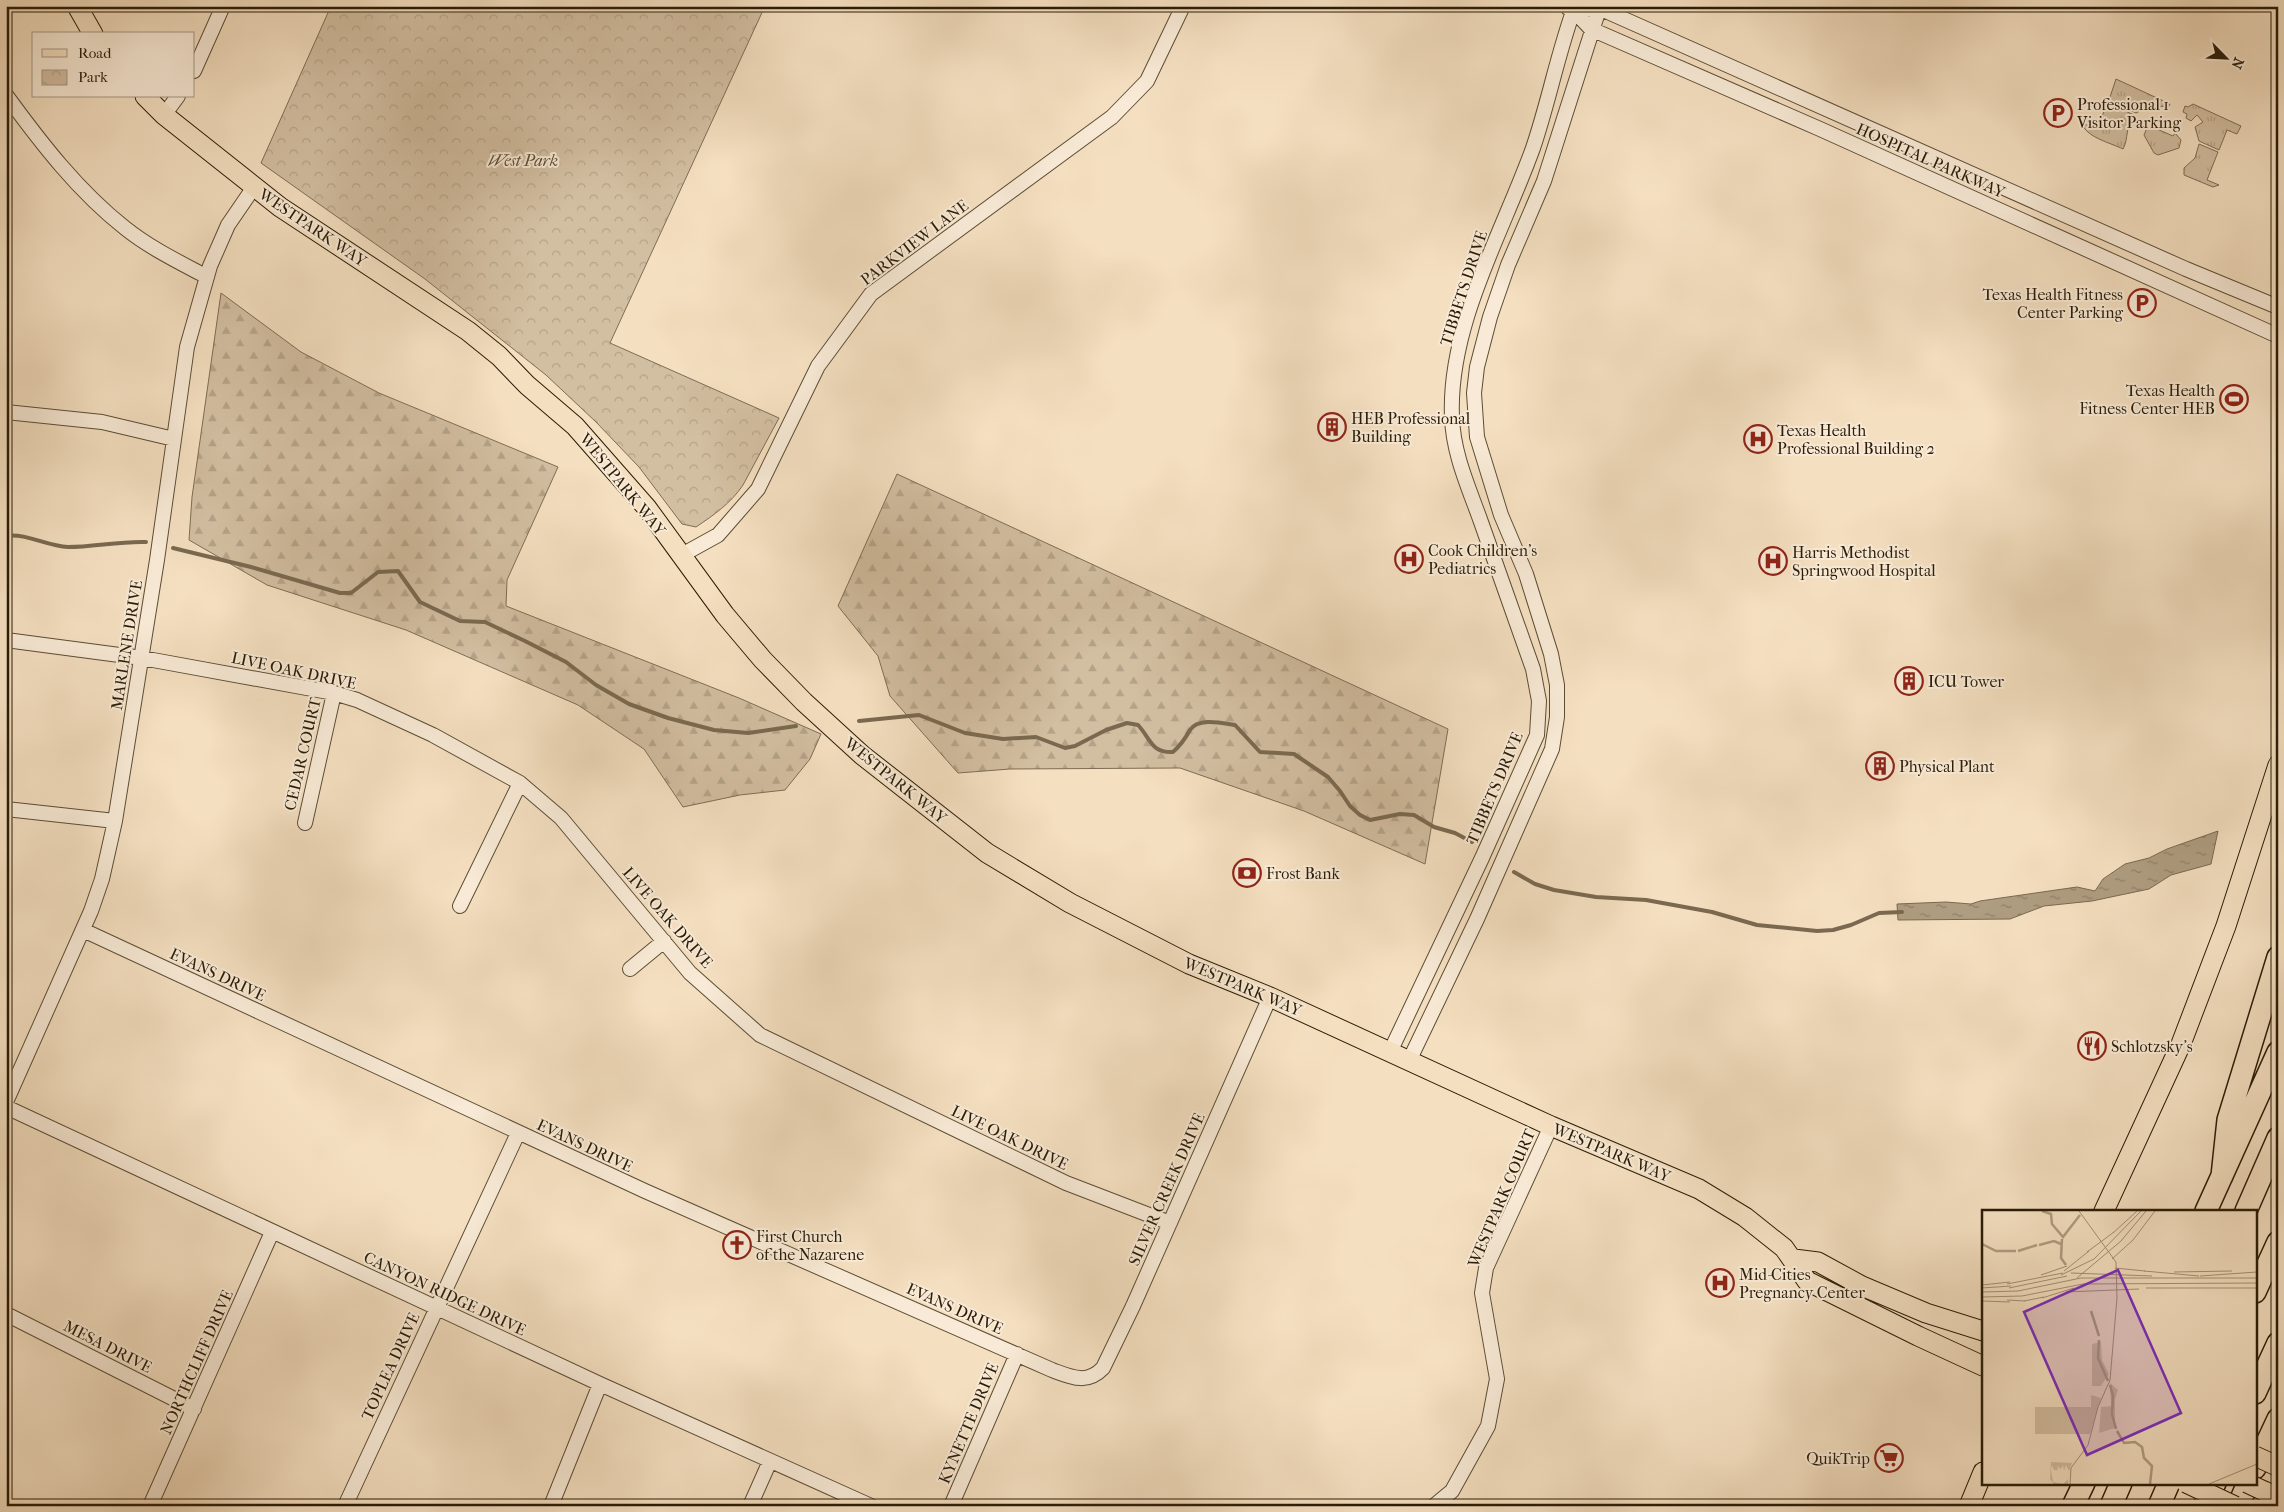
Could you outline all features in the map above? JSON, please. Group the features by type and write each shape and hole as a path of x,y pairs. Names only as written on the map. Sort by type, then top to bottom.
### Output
{"highway":[{"path":"2222,1176 2228,1120 2278,957"},
{"path":"2206,1210 2278,1052"},
{"path":"2246,1210 2278,1138"},
{"path":"2256,1290 2278,1242"},
{"path":"2256,1391 2278,1343"},
{"path":"2256,1466 2278,1419"},
{"path":"2073,1506 2084,1484"},
{"path":"2111,1506 2121,1484"},
{"path":"2159,1506 2169,1484"},
{"path":"2204,1506 2214,1484"},
{"path":"2237,1506 2259,1488"}],"main road":[{"path":"77,6 92,32"},
{"name":"WESTPARK WAY","path":"147,98 164,115 254,187 468,331 499,356 526,385 575,426 646,508 725,615 763,660 804,702 862,755 988,852 1070,903 1189,964 1270,997 1551,1126 1699,1189 1745,1217 1784,1248 1794,1259 1807,1281 1982,1366"},
{"path":"2104,1210 2181,1044 2226,926 2278,765"},
{"path":"1794,1259 1818,1262 1862,1286 1926,1313 1982,1332"},
{"path":"2256,1456 2277,1466"},
{"path":"1969,1506 1982,1474"},
{"path":"2188,1484 2237,1506"}],"street":[{"path":"195,69 223,6"},
{"name":"PARKVIEW LANE","path":"680,556 718,535 758,489 818,366 871,294 1112,117 1147,81 1184,6"},
{"path":"1409,1061 1477,919 1552,749 1557,717 1557,685 1551,654 1543,634 1526,574 1501,515 1477,437 1474,393 1477,367 1490,317 1508,265 1544,182 1591,30 1600,7"},
{"name":"HOSPITAL PARKWAY","path":"1571,8 1600,7 2186,269 2278,307"},
{"name":"HOSPITAL PARKWAY","path":"1571,8 1591,30 1820,129 2278,336"},
{"name":"TIBBETS DRIVE","path":"1390,1052 1523,771 1536,735 1539,701 1533,668 1458,457 1452,418 1453,385 1465,326 1485,266 1546,111 1571,8"},
{"path":"6,95 42,143 92,199 125,229 155,250 207,277"},
{"path":"164,115 177,98"},
{"path":"1820,129 1829,110"},
{"name":"MARLENE DRIVE","path":"6,1102 82,930 102,879 115,821 158,560 186,350 207,277 228,225 254,187"},
{"path":"1509,209 1528,216"},
{"path":"1453,385 1474,393"},
{"path":"6,412 102,422 174,440"},
{"path":"1464,475 1486,466"},
{"path":"1523,641 1543,634"},
{"name":"LIVE OAK DRIVE","path":"6,640 142,658 334,693 358,700 433,735 520,783 561,818 690,973 760,1035 1066,1184 1170,1223"},
{"name":"CEDAR COURT","path":"305,823 334,693"},
{"path":"1523,771 1539,778"},
{"path":"460,906 520,783"},
{"path":"6,809 115,821"},
{"name":"EVANS DRIVE","path":"82,930 645,1192 1078,1379"},
{"path":"630,969 664,941"},
{"name":"SILVER CREEK DRIVE","path":"1078,1379 1083,1380 1096,1375 1103,1368 1170,1223 1270,997"},
{"name":"CANYON RIDGE DRIVE","path":"6,1107 600,1384 870,1506"},
{"name":"WESTPARK COURT","path":"1434,1506 1452,1490 1488,1426 1497,1379 1482,1293 1486,1268 1551,1126"},
{"name":"TOPLEA DRIVE","path":"345,1506 518,1133"},
{"name":"NORTHCLIFF DRIVE","path":"150,1506 272,1232"},
{"name":"MESA DRIVE","path":"6,1314 194,1409"},
{"name":"KYNETTE DRIVE","path":"951,1506 1017,1354"},
{"path":"551,1506 600,1384"},
{"path":"750,1506 770,1460"}],"green space":[{"name":"West Park","path":"331,6 765,6 610,343 779,418 743,485 728,503 716,513 696,527 682,524 639,467 596,422 546,375 425,279 261,163"},
{"path":"2116,79 2170,104 2169,106 2148,107 2136,113 2109,100"},
{"path":"2108,103 2134,115 2129,123 2123,149 2093,136 2084,128 2082,123 2096,129"},
{"path":"2193,104 2241,126 2237,134 2227,130 2219,150 2199,141 2195,127 2203,122 2197,115 2191,121 2186,118 2187,114 2183,112 2185,106 2188,107"},
{"path":"2152,125 2160,126 2159,130 2173,136 2175,133 2181,140 2179,148 2158,155 2154,153 2144,135 2147,128"},
{"path":"2199,144 2218,152 2207,180 2219,185 2213,187 2184,175 2184,168 2195,158"},
{"path":"221,293 301,352 379,393 558,467 507,580 506,606 739,698 821,734 810,759 785,790 740,795 683,807 644,749 578,705 406,630 267,585 189,540 192,497"},
{"path":"897,474 1448,729 1425,864 1304,811 1180,768 1010,769 958,773 890,696 878,656 838,606"}],"water":[{"path":"2218,831 2211,864 2171,875 2149,889 2092,901 2044,906 2010,919 1898,920 1897,904 1946,902 1971,904 1980,901 2077,887 2095,891 2103,879 2125,864 2149,858 2167,849"}],"waterway":[{"path":"6,536 21,536 68,547 146,542"},
{"path":"173,548 251,567 340,593 351,593 378,572 398,571 420,602 460,621 485,622 525,641 566,662 596,685 629,704 668,718 714,730 748,733 796,726"},
{"path":"859,721 919,715 965,733 1003,739 1036,737 1065,748 1075,746 1106,730 1127,723 1138,725 1156,748 1166,752 1173,752 1183,742 1190,730 1199,723 1217,722 1235,725 1260,752 1294,754 1328,777 1350,806 1360,815 1370,820 1400,814 1414,815 1434,827 1455,833 1472,842"},
{"path":"1514,872 1535,884 1554,890 1596,897 1646,900 1712,912 1757,925 1817,931 1833,930 1851,925 1879,913 1902,912"}],"place":[{"name":"Professional 1 Visitor Parking","path":"2058,113"},
{"name":"Texas Health Fitness Center Parking","path":"2142,303"},
{"name":"Texas Health Fitness Center HEB","path":"2234,399"},
{"name":"HEB Professional Building","path":"1332,427"},
{"name":"Texas Health Professional Building 2","path":"1758,439"},
{"name":"Cook Children's Pediatrics","path":"1409,559"},
{"name":"Harris Methodist Springwood Hospital","path":"1773,561"},
{"name":"ICU Tower","path":"1909,681"},
{"name":"Physical Plant","path":"1880,766"},
{"name":"Frost Bank","path":"1247,873"},
{"name":"Schlotzsky's","path":"2092,1046"},
{"name":"First Church of the Nazarene","path":"737,1245"},
{"name":"Mid-Cities Pregnancy Center","path":"1720,1283"},
{"name":"QuikTrip","path":"1889,1458"}]}
